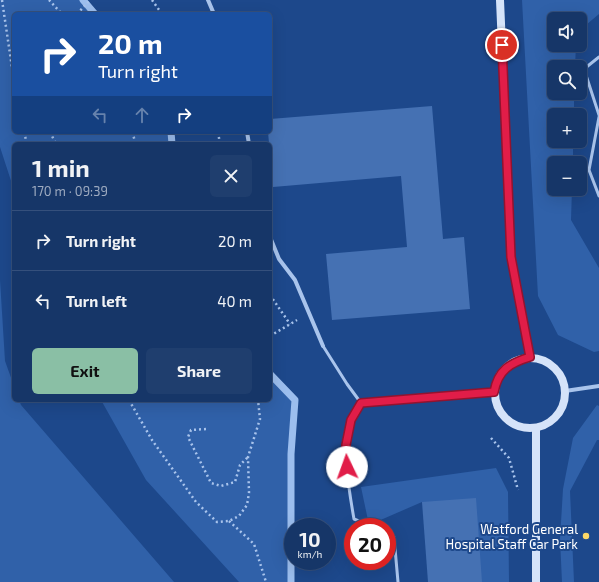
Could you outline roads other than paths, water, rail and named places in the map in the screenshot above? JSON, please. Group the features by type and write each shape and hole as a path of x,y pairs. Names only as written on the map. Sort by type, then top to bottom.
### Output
{"street":[{"path":"208,0 213,12"},
{"path":"500,0 511,257 530,357"},
{"path":"272,242 278,259 295,280 324,346"},
{"path":"530,357 548,364 557,371 563,382 565,391 564,403 559,413 547,424 536,428 519,427 504,417 497,407 494,392 499,378 506,368 515,362 530,357"},
{"path":"565,391 599,386"},
{"path":"361,403 494,392"},
{"path":"536,428 536,582"}],"lane":[{"path":"599,57 584,70 599,116 589,170 599,196"},
{"path":"324,346 347,384 361,403 351,420 346,445 349,489 354,518"},
{"path":"396,560 398,582"}],"waterway":[{"path":"83,0 93,12"},
{"path":"171,134 172,142"},
{"path":"272,376 295,400 291,454 291,582"}],"place":[{"name":"Watford General Hospital Staff Car Park","path":"586,536"}]}
